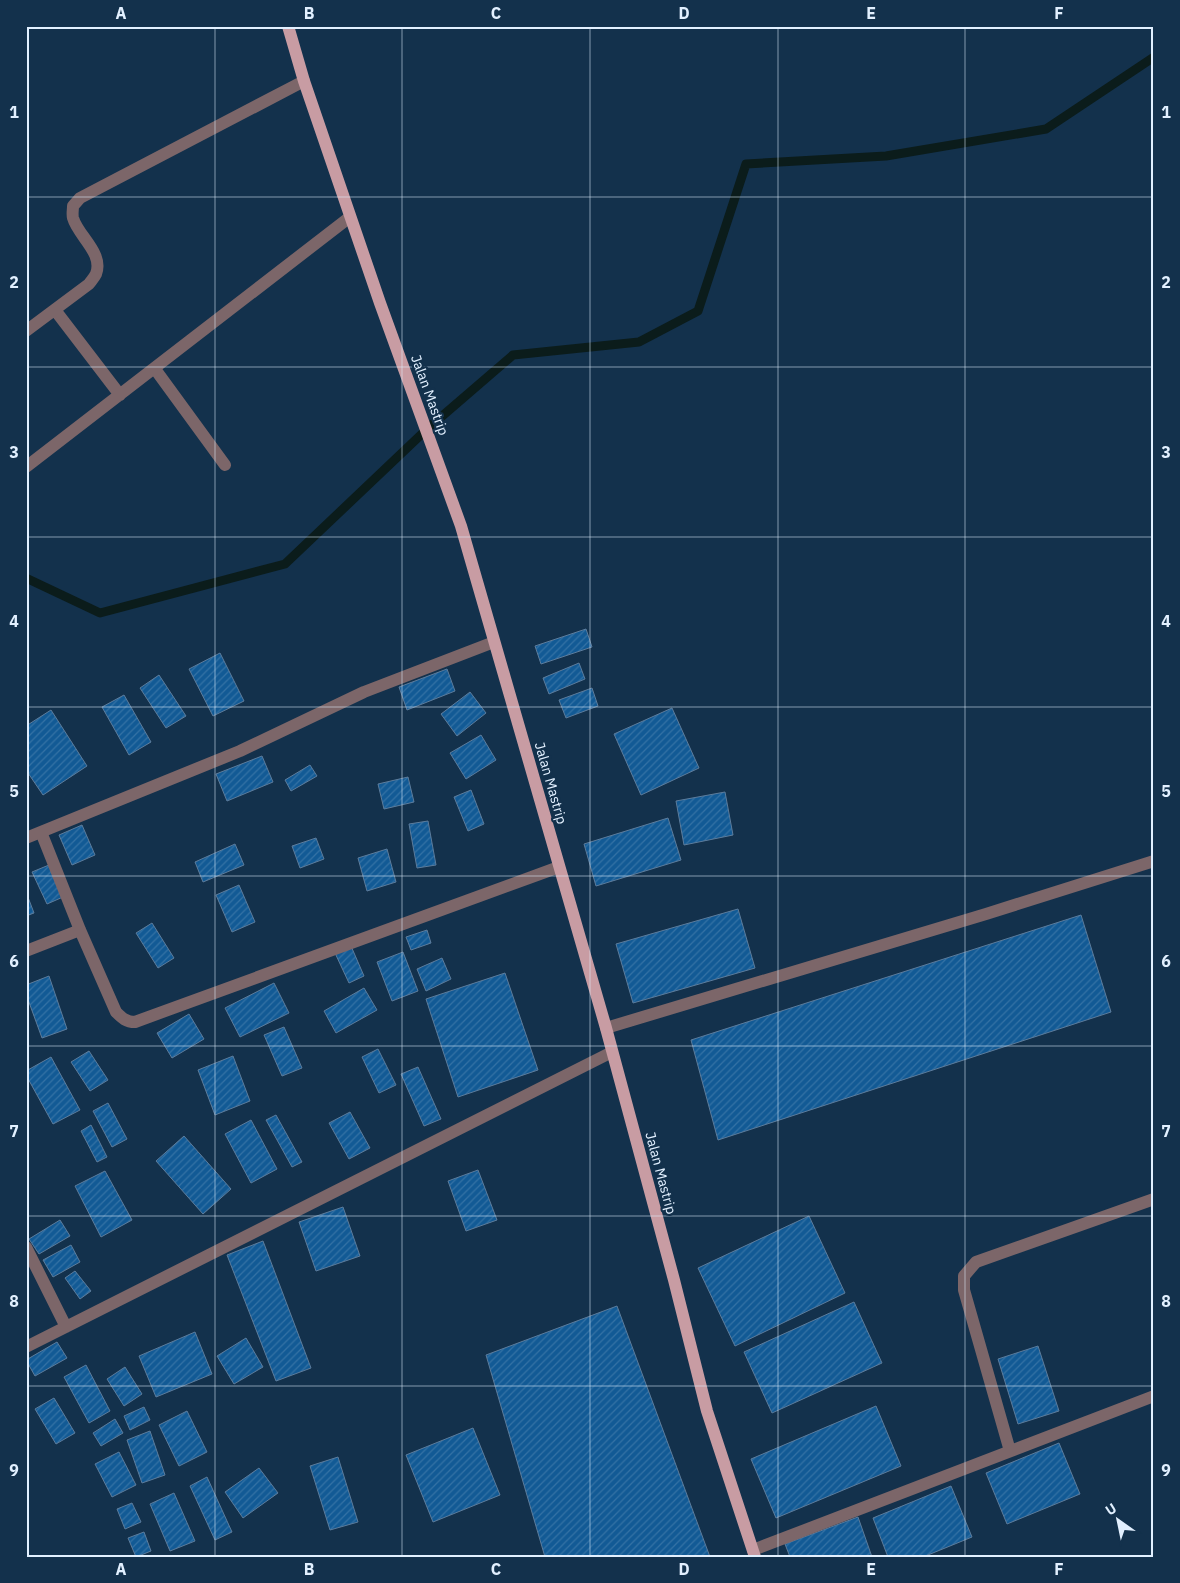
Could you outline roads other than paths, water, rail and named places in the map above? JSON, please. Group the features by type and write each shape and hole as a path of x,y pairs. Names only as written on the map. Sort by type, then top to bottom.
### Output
{"main road":[{"name":"Jalan Mastrip","path":"288,26 304,81 350,217 461,526 606,1028 707,1411 754,1554"}],"street":[{"path":"26,331 90,284 96,274 97,263 94,252 72,216 73,206 80,198 304,81"},
{"path":"26,467 350,217"},
{"path":"55,310 120,395"},
{"path":"155,369 225,465"},
{"path":"26,838 240,751 364,692 494,642"},
{"path":"41,832 80,930 116,1012 129,1022 135,1022 559,867"},
{"path":"606,1028 986,914 1154,861"},
{"path":"26,951 80,930"},
{"path":"26,1347 612,1052"},
{"path":"1010,1451 964,1290 964,1276 976,1262 1154,1199"},
{"path":"26,1248 66,1327"},
{"path":"754,1554 1010,1451 1154,1396"}],"waterway":[{"path":"26,578 100,613 285,564 426,430 513,355 639,342 698,311 746,164 886,156 1046,129 1154,57"}]}
